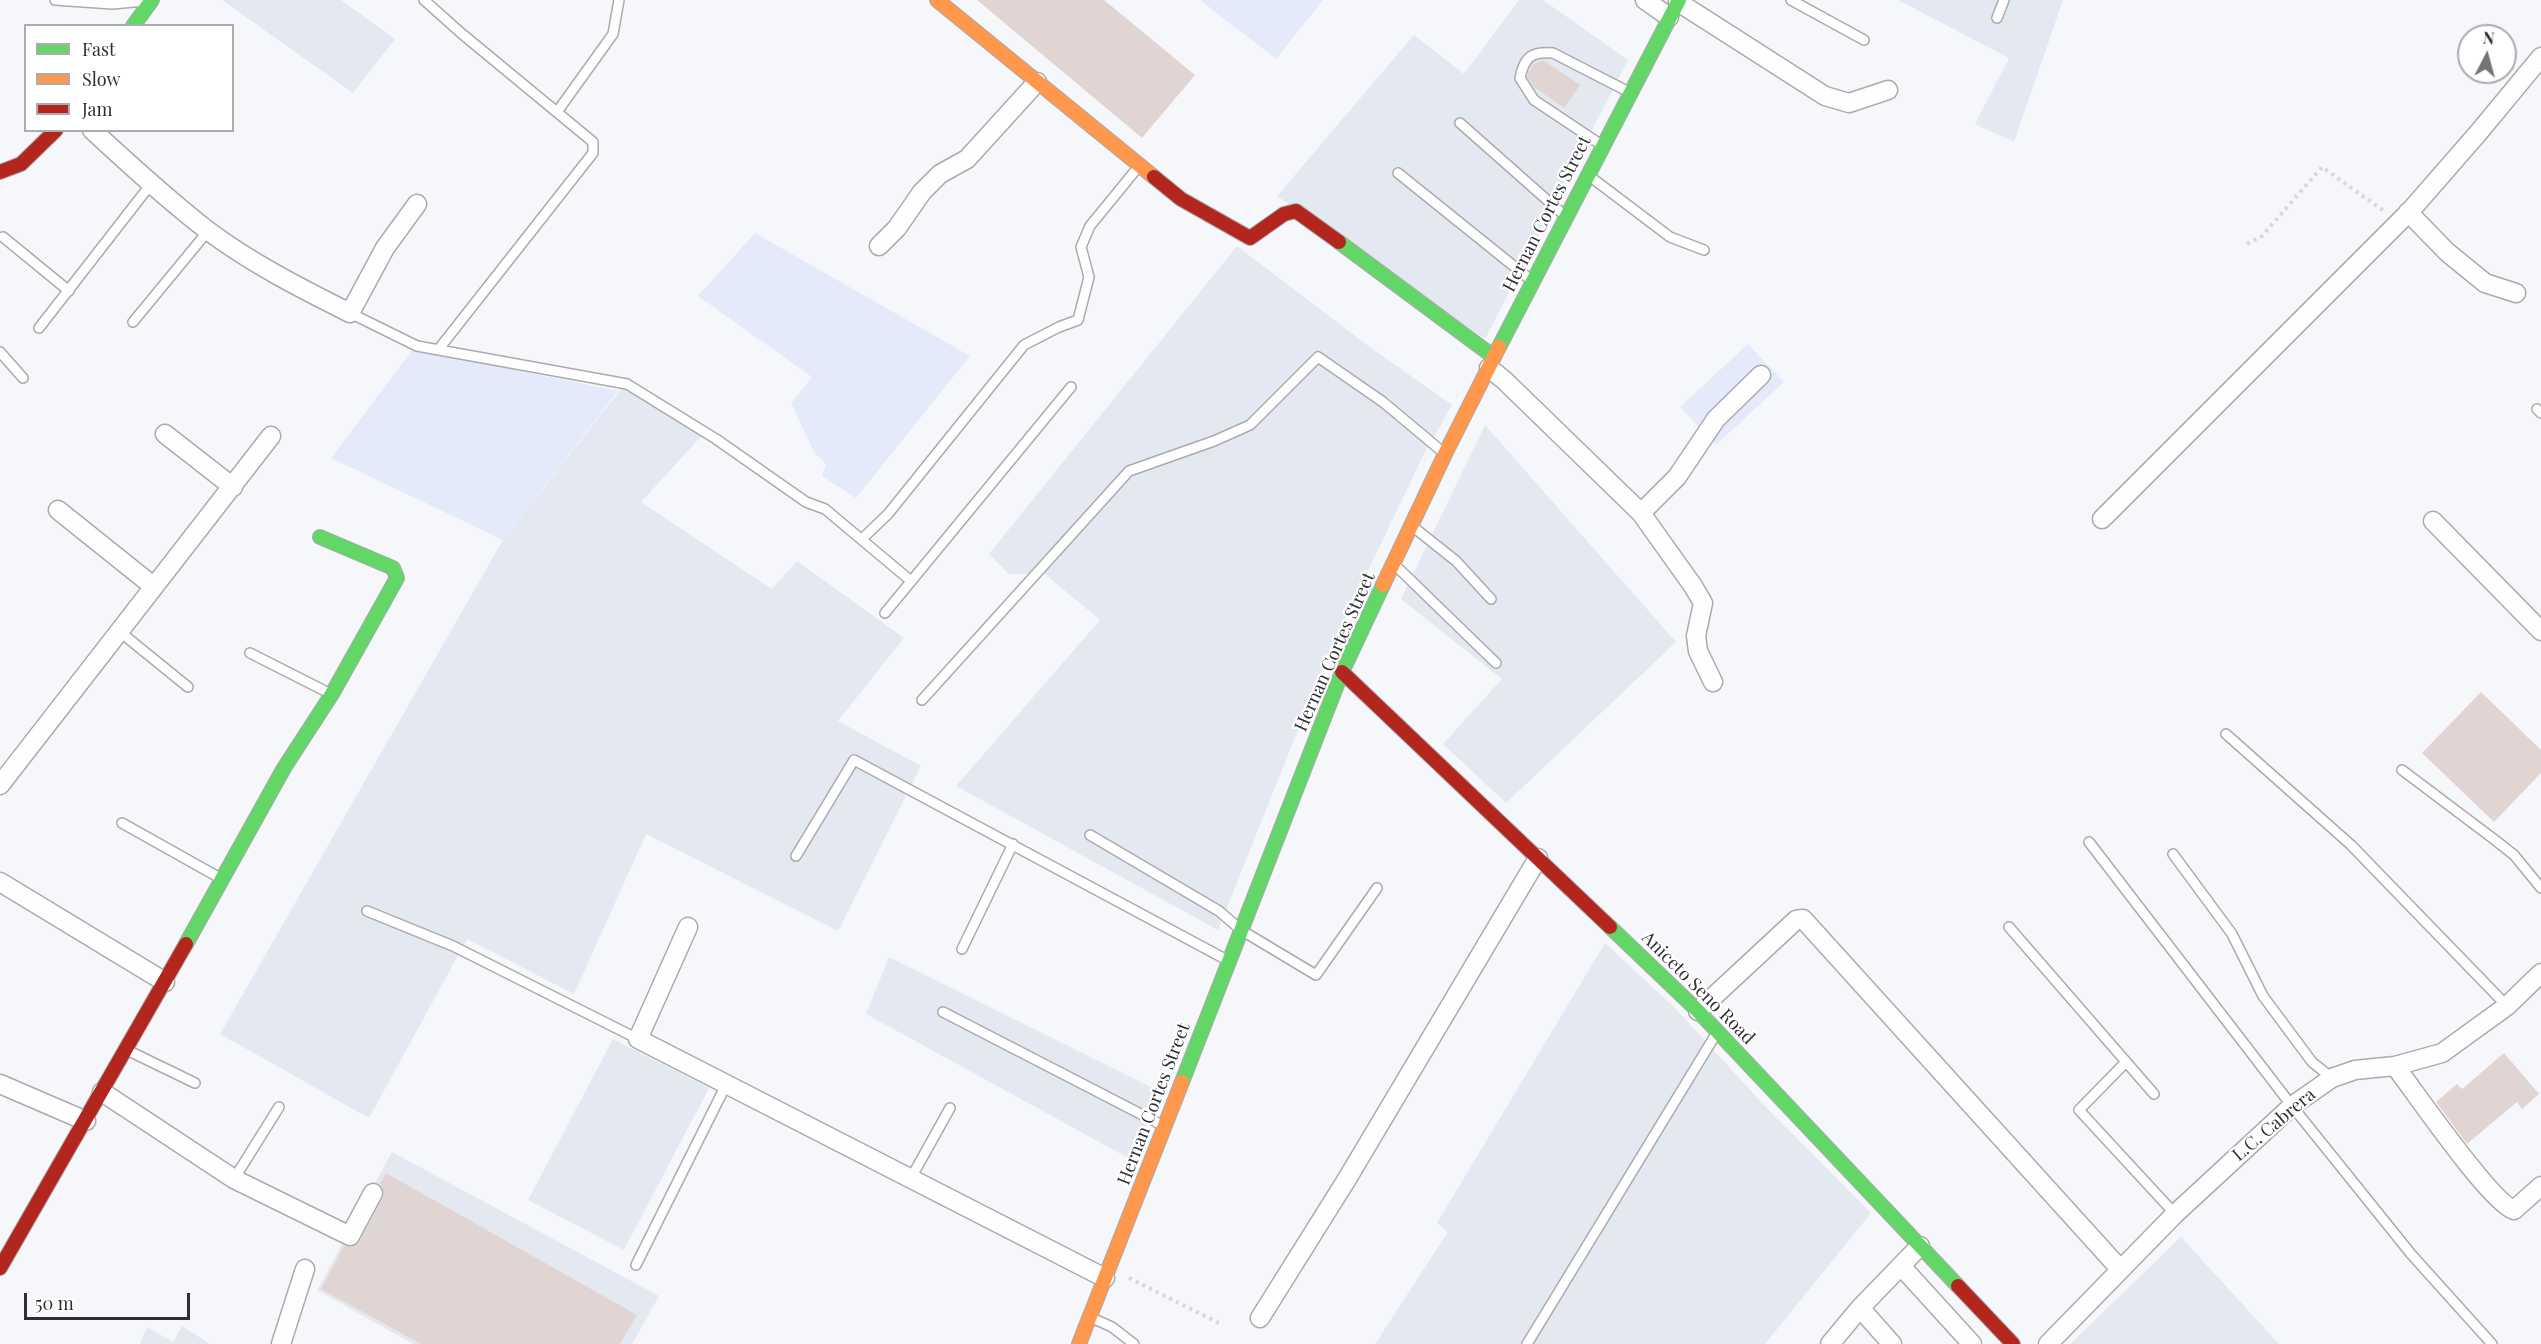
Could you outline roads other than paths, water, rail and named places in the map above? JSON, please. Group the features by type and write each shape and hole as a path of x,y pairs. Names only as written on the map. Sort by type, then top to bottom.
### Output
{"street":[{"path":"134,24 151,0"},
{"path":"937,0 1181,199 1250,238 1284,214 1296,211 1492,362 1504,380 1641,513 1700,598 1703,603 1696,636 1698,651 1713,682"},
{"path":"1645,0 1675,7 1825,96 1849,103 1888,90"},
{"name":"Hernan Cortes Street","path":"1079,1344 1342,672 1446,454 1565,216 1675,7"},
{"path":"2102,519 2403,217 2479,132 2541,57"},
{"path":"879,246 897,228 922,192 940,174 967,159 1037,82"},
{"path":"0,172 21,164 54,132"},
{"path":"94,132 151,184 208,231 286,281 350,312 385,248 417,204"},
{"path":"2403,217 2485,283 2499,290 2516,293"},
{"path":"1641,513 1677,477 1716,418 1761,375"},
{"path":"165,434 233,488"},
{"path":"0,785 153,586 233,488 271,436"},
{"path":"58,510 153,586"},
{"path":"2433,521 2541,631"},
{"path":"0,1268 127,1050 284,768 332,694 397,578 393,568 320,537"},
{"name":"Aniceto Seno Road","path":"1342,672 1698,1011 2013,1344"},
{"path":"1260,1318 1353,1169 1538,858"},
{"path":"0,882 165,982"},
{"path":"1698,1011 1796,920 1803,919 2120,1269"},
{"path":"688,927 638,1039 911,1178 1107,1273"},
{"name":"L.C. Cabrera","path":"2048,1344 2175,1214 2292,1106 2332,1078 2355,1070 2395,1066 2442,1053 2507,1006 2541,974"},
{"path":"2395,1066 2487,1187 2507,1207 2514,1210 2541,1186"},
{"path":"0,1084 86,1121"},
{"path":"102,1092 234,1179 350,1236 373,1193"},
{"path":"1830,1344 1860,1308 1920,1246"},
{"path":"1901,1266 1973,1344 1995,1325"},
{"path":"286,1343 305,1269"},
{"path":"1860,1308 1893,1344"}],"lane":[{"path":"55,0 112,4 151,0"},
{"path":"424,0 593,142 593,153 438,350"},
{"path":"556,112 612,34 619,0"},
{"path":"1791,0 1864,40"},
{"path":"1997,18 2004,0"},
{"path":"1602,145 1534,100 1520,78 1525,60 1530,54 1553,53 1630,92"},
{"path":"1460,123 1565,216"},
{"path":"862,539 888,514 1024,345 1078,320 1089,277 1081,247 1090,226 1140,165"},
{"path":"1398,173 1533,281"},
{"path":"1587,174 1670,237 1704,250"},
{"path":"39,328 151,184"},
{"path":"133,322 208,231"},
{"path":"3,237 69,291"},
{"path":"350,312 417,346 627,384 716,440 806,502 825,508 911,581"},
{"path":"0,352 23,378"},
{"path":"921,700 1129,471 1250,425 1318,357 1383,402 1446,454"},
{"path":"885,613 1071,387"},
{"path":"1412,526 1456,561 1491,599"},
{"path":"1394,564 1496,663"},
{"path":"119,631 188,687"},
{"path":"250,653 332,694"},
{"path":"2226,734 2351,845 2507,1006"},
{"path":"796,856 854,760 1229,961"},
{"path":"2402,770 2514,855 2541,888"},
{"path":"122,823 222,879"},
{"path":"1090,836 1219,911 1241,930 1316,975 1377,888"},
{"path":"2089,842 2292,1106 2411,1254 2492,1344"},
{"path":"962,950 1013,844"},
{"path":"2173,854 2232,934 2263,996 2312,1062 2332,1078"},
{"path":"366,911 453,946 638,1039"},
{"path":"2009,927 2154,1094"},
{"path":"943,1012 1164,1126"},
{"path":"1527,1344 1718,1032"},
{"path":"127,1050 195,1083"},
{"path":"2126,1062 2079,1110 2175,1214"},
{"path":"636,1265 727,1083"},
{"path":"234,1179 279,1107"},
{"path":"911,1178 950,1108"},
{"path":"1090,1317 1112,1328 1134,1344"}]}
